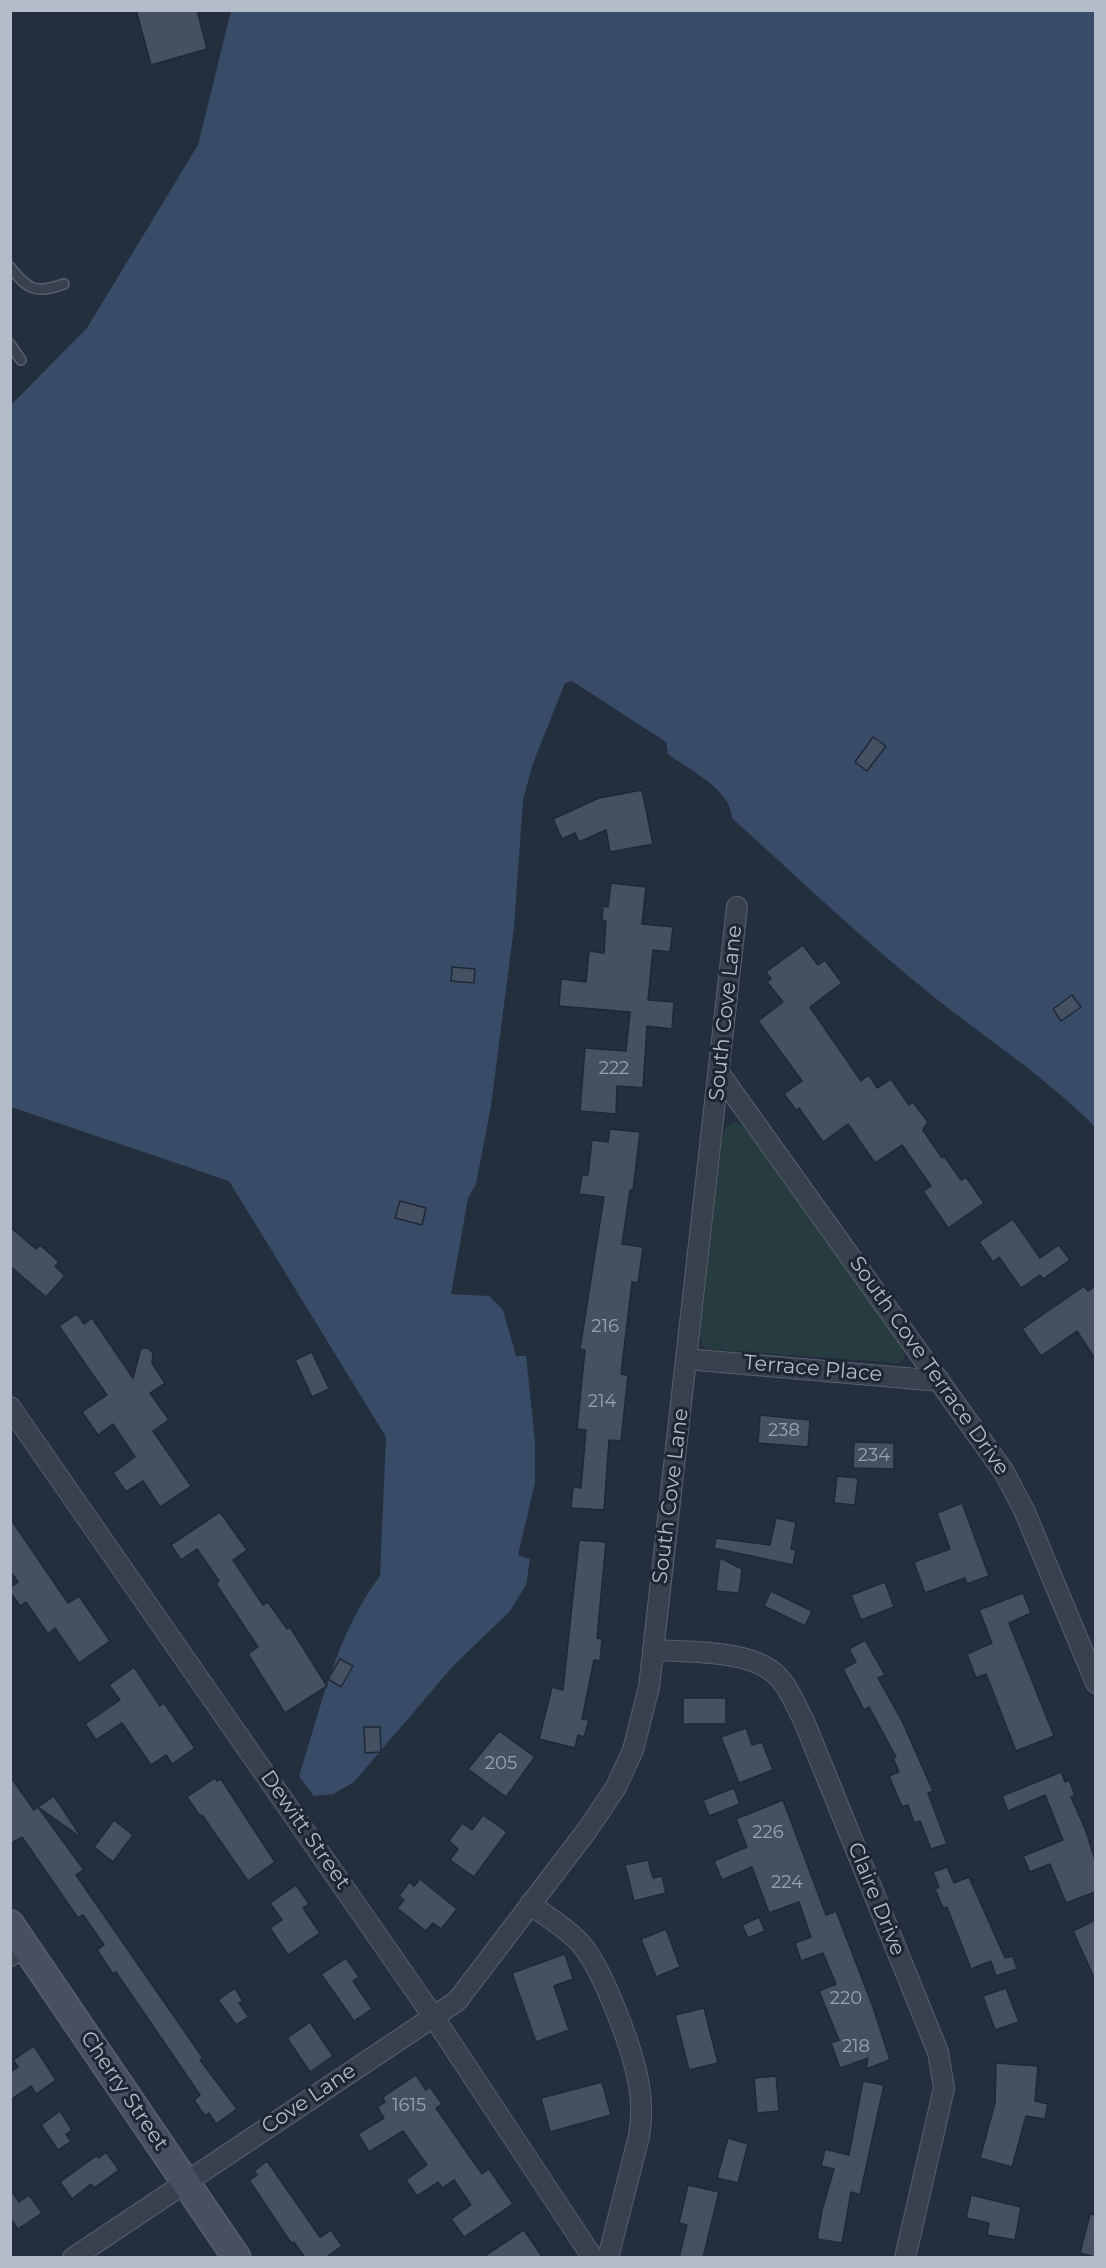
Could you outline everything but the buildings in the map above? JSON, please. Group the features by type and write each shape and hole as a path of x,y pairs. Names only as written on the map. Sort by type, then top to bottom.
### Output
{"street":[{"name":"South Cove Lane","path":"433,2016 457,2001 588,1829 626,1768 645,1710 738,907"},
{"name":"South Cove Terrace Drive","path":"719,1073 1012,1485 1095,1683"},
{"name":"Terrace Place","path":"686,1359 940,1381"},
{"name":"Dewitt Street","path":"10,1407 433,2016 593,2258"},
{"name":"Claire Drive","path":"653,1650 733,1656 766,1667 781,1679 804,1721 938,2052 944,2088 905,2258"},
{"path":"530,1905 573,1936 591,1958 602,1978 637,2073 641,2107 639,2136 608,2258"},
{"name":"Cherry Street","path":"10,1924 18,1951 185,2181 237,2258"},
{"name":"Cove Lane","path":"73,2258 433,2016"}],"lane":[{"path":"10,267 24,285 45,291 64,284"},
{"path":"10,344 21,360"}],"green space":[{"path":"735,1122 743,1126 901,1346 905,1357 900,1363 708,1349 702,1345 700,1333 723,1133 726,1126"}],"water":[{"path":"231,11 1095,11 1095,1127 1056,1091 929,993 829,907 732,818 725,798 717,789 668,754 666,742 572,681 565,683 532,766 523,800 514,927 491,1106 476,1184 468,1198 451,1294 489,1296 503,1310 516,1356 526,1356 535,1442 535,1483 518,1555 530,1559 526,1585 510,1611 453,1666 354,1782 333,1794 314,1796 299,1776 341,1647 365,1598 380,1576 386,1437 229,1181 11,1107 11,405 87,328 198,145"}]}
